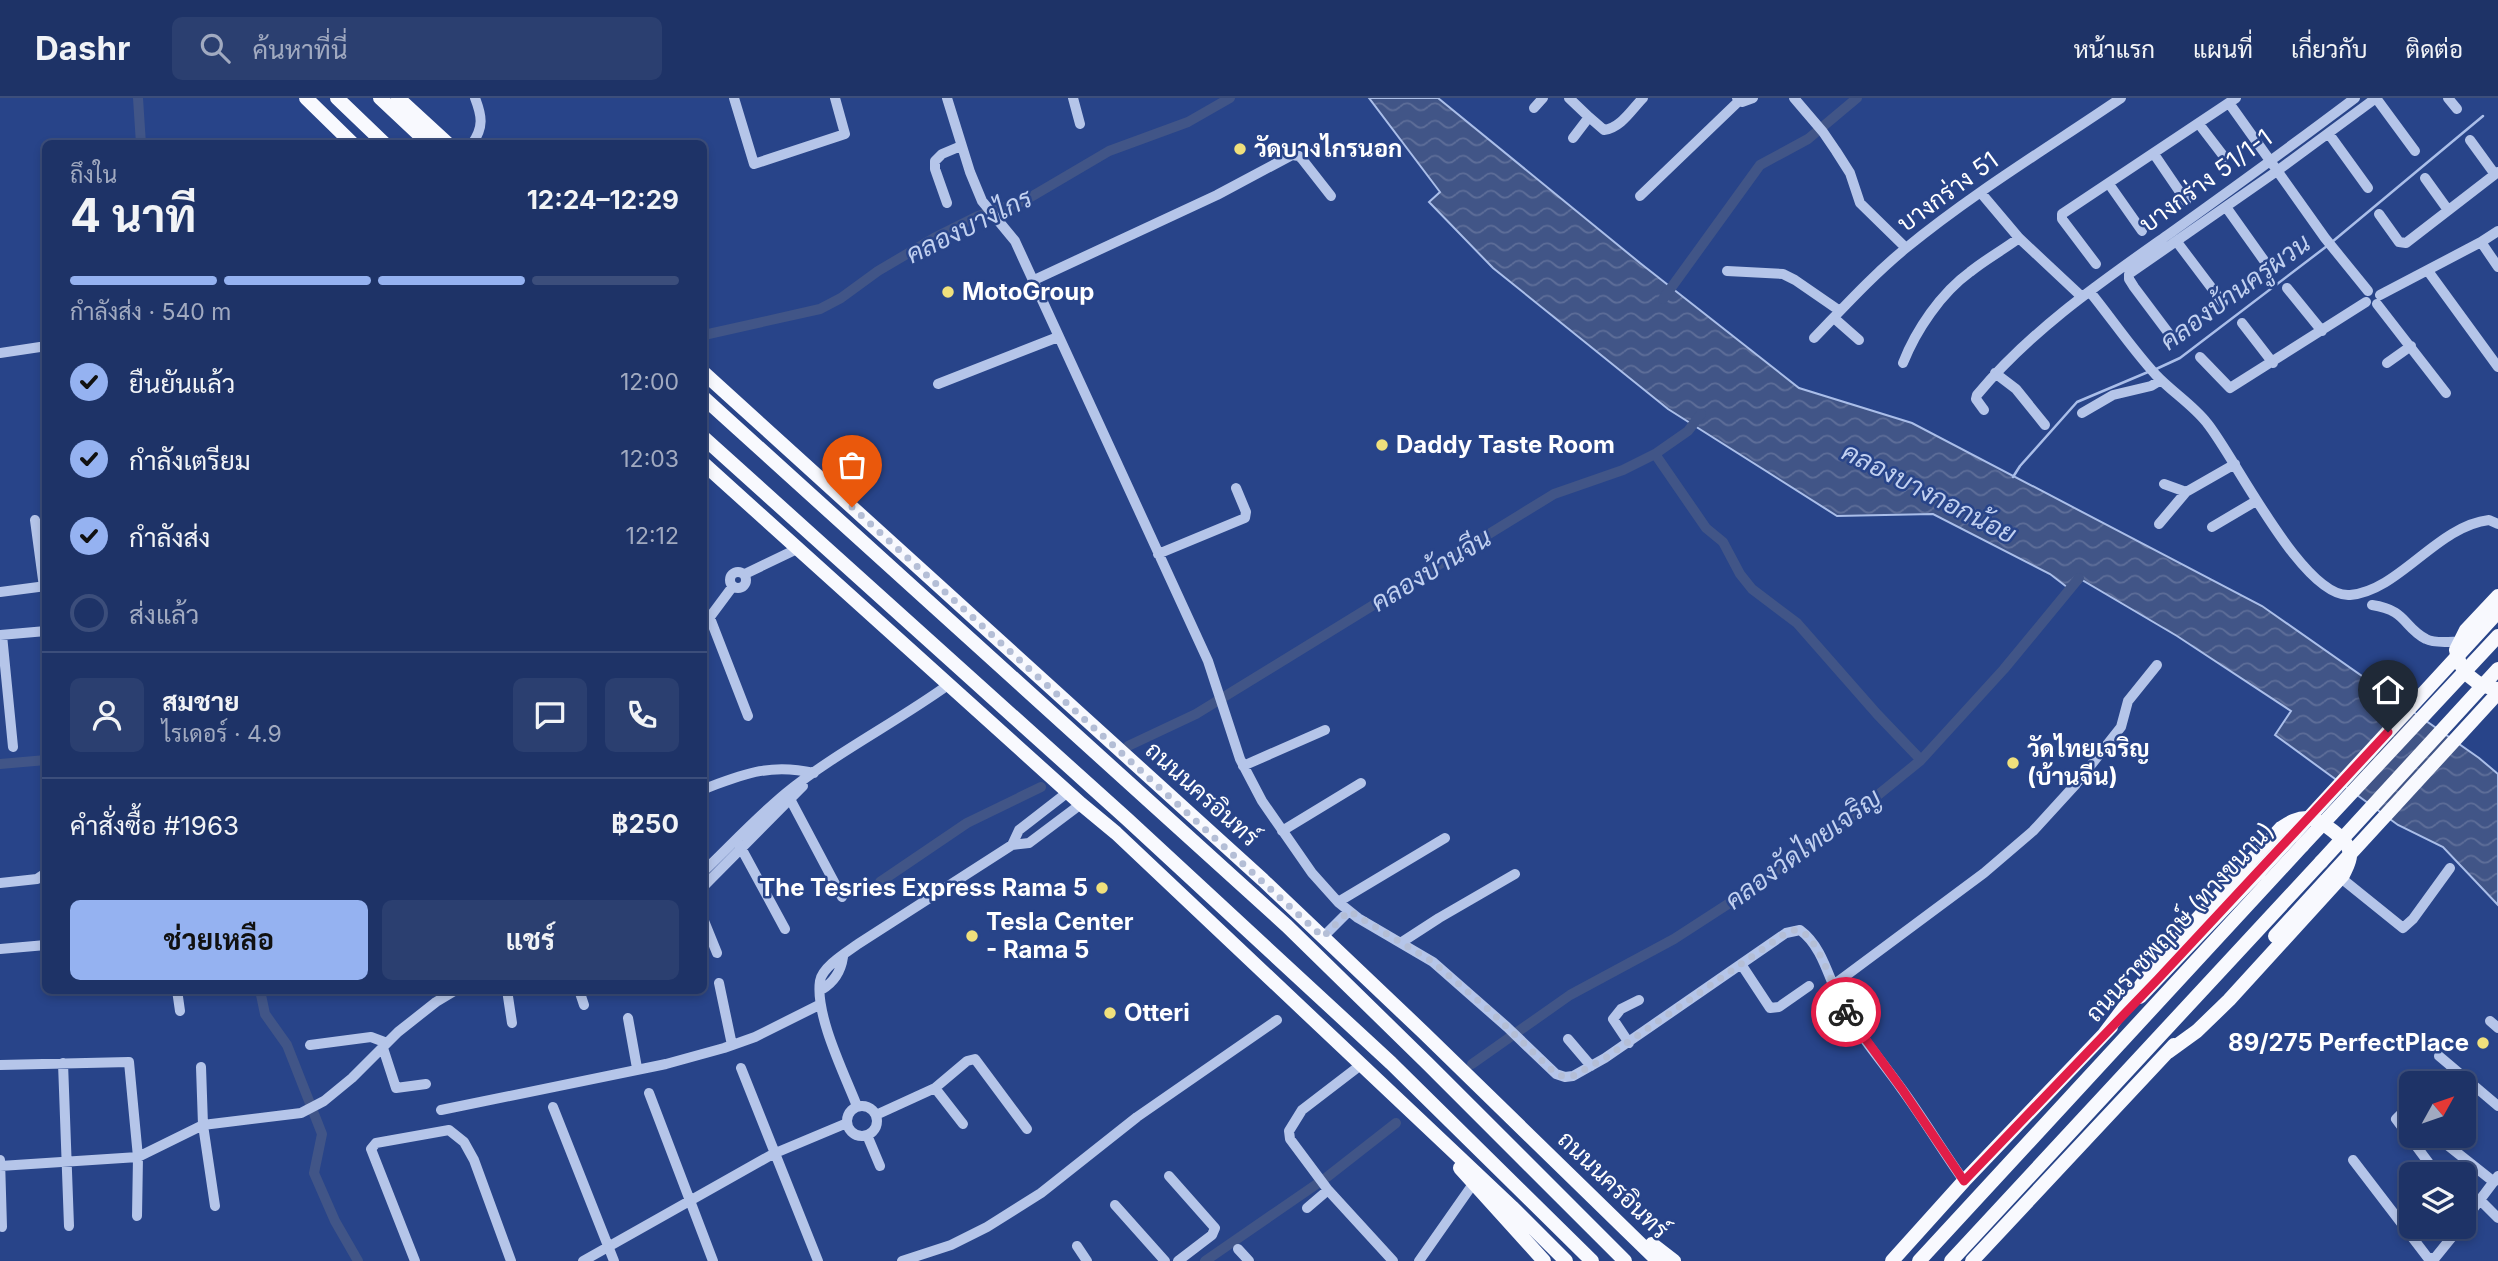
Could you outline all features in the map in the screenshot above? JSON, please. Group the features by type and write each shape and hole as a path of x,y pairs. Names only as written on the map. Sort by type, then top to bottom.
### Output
{"main road":[{"path":"306,98 350,140"},
{"path":"337,98 381,140"},
{"path":"380,98 425,140"},
{"path":"398,98 444,140"},
{"name":"ถนนนครอินทร์","path":"707,376 1262,880 1658,1261"},
{"name":"ถนนนครอินทร์","path":"707,401 1287,926 1625,1261"},
{"path":"707,442 1128,819 1391,1063 1592,1261"},
{"path":"707,467 1080,804 1116,833 1362,1064 1566,1261"},
{"path":"1972,1261 2168,1052 2498,691 2480,684 2461,668 2456,650 2466,630 2498,596"},
{"name":"ถนนราชพฤกษ์ (ทางขนาน)","path":"1892,1261 1964,1181 2259,872 2498,612"},
{"path":"1919,1261 2498,636"},
{"path":"1951,1261 2498,669"},
{"path":"2105,1033 2163,956 2281,828 2294,820 2308,818 2318,822 2346,844 2350,853 2349,862 2341,878 2228,1000 2197,1031 2168,1052"},
{"path":"1116,833 1217,902"},
{"path":"1186,834 1262,880"},
{"path":"1419,1121 1544,1261"},
{"path":"1616,1219 1674,1261"},
{"path":"1881,1261 1914,1236"}],"street":[{"path":"474,140 482,126 475,98"},
{"path":"734,98 754,164 845,134 835,98"},
{"path":"947,98 961,146 982,201 1009,232 1208,661 1243,766 1282,831 1312,873 1338,902 1433,962 1556,1074 1565,1077 1573,1076 1629,1043 1786,933 1800,930 1825,964 1832,986 1852,1021 1964,1181"},
{"path":"1073,98 1080,124"},
{"path":"1534,108 1542,98"},
{"path":"1569,98 1604,130 1611,129 1620,122 1643,98"},
{"path":"1640,196 1738,99 1747,102 1753,98"},
{"path":"1794,98 1823,132 1850,173 1860,203 1906,248"},
{"name":"บางกร่าง 51","path":"1815,338 1906,248 2121,98"},
{"name":"บางกร่าง 51/1-1","path":"1984,410 1976,399 1977,395 2027,342 2086,294 2355,98"},
{"path":"2170,335 2129,279 2129,274 2376,98 2415,151"},
{"path":"2448,98 2457,109"},
{"path":"2096,264 2062,214 2233,101 2270,161 2328,241 2446,393"},
{"path":"1573,138 1589,117"},
{"path":"2199,124 2225,158"},
{"path":"2329,134 2368,188"},
{"path":"2379,214 2402,244 2406,243 2496,172 2470,140"},
{"path":"947,203 935,162 942,153 961,146"},
{"path":"2154,154 2186,201"},
{"path":"1032,281 1217,195 1292,155 1303,159 1331,196"},
{"path":"2425,178 2448,210"},
{"path":"2109,184 2142,231"},
{"path":"1982,193 2019,238 2086,294 2154,372 2208,423 2281,539 2324,586 2348,596 2363,592 2382,584 2463,528 2489,520 2498,524"},
{"path":"2226,207 2269,266"},
{"path":"2200,357 2230,388 2373,298 2428,271 2498,231"},
{"path":"1903,363 1914,340 1945,296 1969,272 2019,238"},
{"path":"2177,242 2223,303"},
{"path":"2481,242 2498,267"},
{"path":"1727,271 1772,272 1795,280 1837,314 1859,340"},
{"path":"2428,271 2498,367"},
{"path":"2287,288 2322,331"},
{"path":"2242,324 2273,363"},
{"path":"939,384 1058,337"},
{"path":"2387,363 2411,346"},
{"path":"0,353 40,348"},
{"path":"2082,413 2113,395 2151,386 2154,372"},
{"path":"1995,373 2016,388 2045,425"},
{"path":"2159,524 2186,492 2235,464"},
{"path":"2164,484 2186,492"},
{"path":"1158,554 1245,517 1246,512 1237,488"},
{"path":"2212,527 2256,501"},
{"path":"35,520 42,567"},
{"path":"748,716 707,621 733,586 745,586 745,574 797,549"},
{"path":"0,592 42,587"},
{"path":"2372,605 2400,615 2423,638 2459,642"},
{"path":"13,747 1,635 42,631"},
{"path":"1832,986 1984,873 2033,831 2069,792 2121,727 2128,701 2157,665"},
{"path":"707,869 739,844 814,774 868,735 948,685"},
{"path":"1243,766 1325,730"},
{"path":"707,788 759,770 795,769 814,774"},
{"path":"1282,831 1361,783"},
{"path":"1012,845 1019,830 1068,792"},
{"path":"789,796 842,897"},
{"path":"857,1106 819,1004 821,990 830,985 842,967 843,957 858,944 1012,845 1029,844 1080,804"},
{"path":"1338,902 1445,838"},
{"path":"707,882 739,844"},
{"path":"739,844 785,929"},
{"path":"2341,878 2403,928 2413,919 2450,868"},
{"path":"1402,942 1516,874"},
{"path":"0,883 42,878"},
{"path":"1323,937 1349,911"},
{"path":"707,928 717,953"},
{"path":"0,949 42,945"},
{"path":"1741,964 1770,1008 1779,1007 1809,986"},
{"path":"719,983 732,1045"},
{"path":"178,994 180,1011"},
{"path":"0,1166 138,1157 203,1125 301,1113 324,1101 352,1079 385,1045 449,994"},
{"path":"508,994 512,1023"},
{"path":"580,994 584,1005"},
{"path":"1629,1043 1613,1019 1621,1009 1639,1000"},
{"path":"441,1110 666,1064 755,1037 819,1004"},
{"path":"628,1018 637,1068"},
{"path":"902,1261 951,1245 988,1227 1041,1193 1137,1117 1277,1020"},
{"path":"310,1045 371,1037 385,1045 396,1088 426,1084"},
{"path":"1568,1039 1591,1066"},
{"path":"2439,1056 2498,1106"},
{"path":"876,1115 935,1088 967,1061 975,1059 1027,1129"},
{"path":"0,1065 129,1062 138,1157 137,1216"},
{"path":"63,1063 69,1226"},
{"path":"1362,1064 1302,1110 1289,1131 1290,1139 1326,1188 1393,1261"},
{"path":"201,1067 203,1125 215,1206"},
{"path":"741,1069 818,1261"},
{"path":"935,1088 963,1124"},
{"path":"649,1093 713,1261"},
{"path":"857,1106 868,1107 876,1115 875,1127 867,1135 854,1134 847,1123 849,1113 857,1106"},
{"path":"553,1107 614,1261"},
{"path":"583,1261 773,1154 847,1123"},
{"path":"415,1261 371,1149 376,1143 449,1130 464,1142 474,1160 512,1261"},
{"path":"867,1135 880,1166"},
{"path":"2417,1148 2428,1162"},
{"path":"2453,1148 2496,1179 2476,1207"},
{"path":"0,1158 2,1227"},
{"path":"2353,1160 2399,1220"},
{"path":"1169,1176 1214,1228 1212,1235 1178,1261"},
{"path":"1419,1261 1473,1184"},
{"path":"1307,1208 1326,1188"},
{"path":"2482,1202 2498,1218"},
{"path":"1115,1205 1165,1261"},
{"path":"2413,1239 2428,1258 2435,1258 2450,1239"},
{"path":"1077,1247 1087,1261"},
{"path":"1238,1249 1249,1261"}],"water":[{"name":"คลองบางกอกน้อย","path":"1369,98 1438,98 1640,263 1799,388 1912,423 2262,606 2479,758 2498,774 2498,905 2443,847 2398,825 2275,735 2291,711 2177,636 2082,580 2072,591 2050,574 1933,514 1837,516 1668,409 1493,268 1429,202 1440,192"}],"waterway":[{"path":"138,98 141,140"},
{"name":"คลองบางไกร","path":"707,334 820,309 934,238 978,216 1024,201 1109,151 1188,122 1230,98"},
{"path":"1663,299 1760,165 1808,139 1857,98"},
{"name":"คลองบ้านครูผวน","path":"2332,242 2483,116"},
{"name":"คลองบ้านครูผวน","path":"2154,370 2180,358 2327,246"},
{"name":"คลองบ้านครูผวน","path":"2013,477 2077,402 2148,372"},
{"name":"คลองบ้านจีน","path":"1128,746 1196,714 1554,494 1623,470 1655,454 1688,431 1701,414"},
{"path":"1655,454 1706,528 1723,542 1740,574 1752,589 1797,623 1921,760"},
{"name":"คลองวัดไทยเจริญ","path":"1472,1064 1570,995 1674,939 1745,893 1852,816 1921,760 2004,669 2079,578"},
{"path":"0,764 42,760"},
{"name":"คลองบ้านจีน","path":"880,882 967,823 1041,787"},
{"path":"261,994 265,1014 287,1045 322,1134 314,1173 335,1221 358,1261"},
{"name":"คลองวัดไทยเจริญ","path":"1205,1261 1327,1177 1396,1123"}],"way so far":[{"path":"852,507 1323,937 1349,911 1402,942 1433,962 1468,991 1556,1074 1573,1076 1591,1066 1660,1022 1786,933 1796,930 1805,934 1825,964 1836,995 1846,1012"}],"place":[{"name":"วัดบางไกรนอก","path":"1240,149"},
{"name":"MotoGroup","path":"948,292"},
{"name":"Daddy Taste Room","path":"1382,445"},
{"name":"วัดไทยเจริญ (บ้านจีน)","path":"2013,763"},
{"name":"The Tesries Express Rama 5","path":"1102,888"},
{"name":"Tesla Center - Rama 5","path":"972,936"},
{"name":"Otteri","path":"1110,1013"},
{"name":"89/275 PerfectPlace","path":"2483,1043"}],"route":[{"path":"1846,1012 1964,1181 2064,1079 2388,732"}]}
